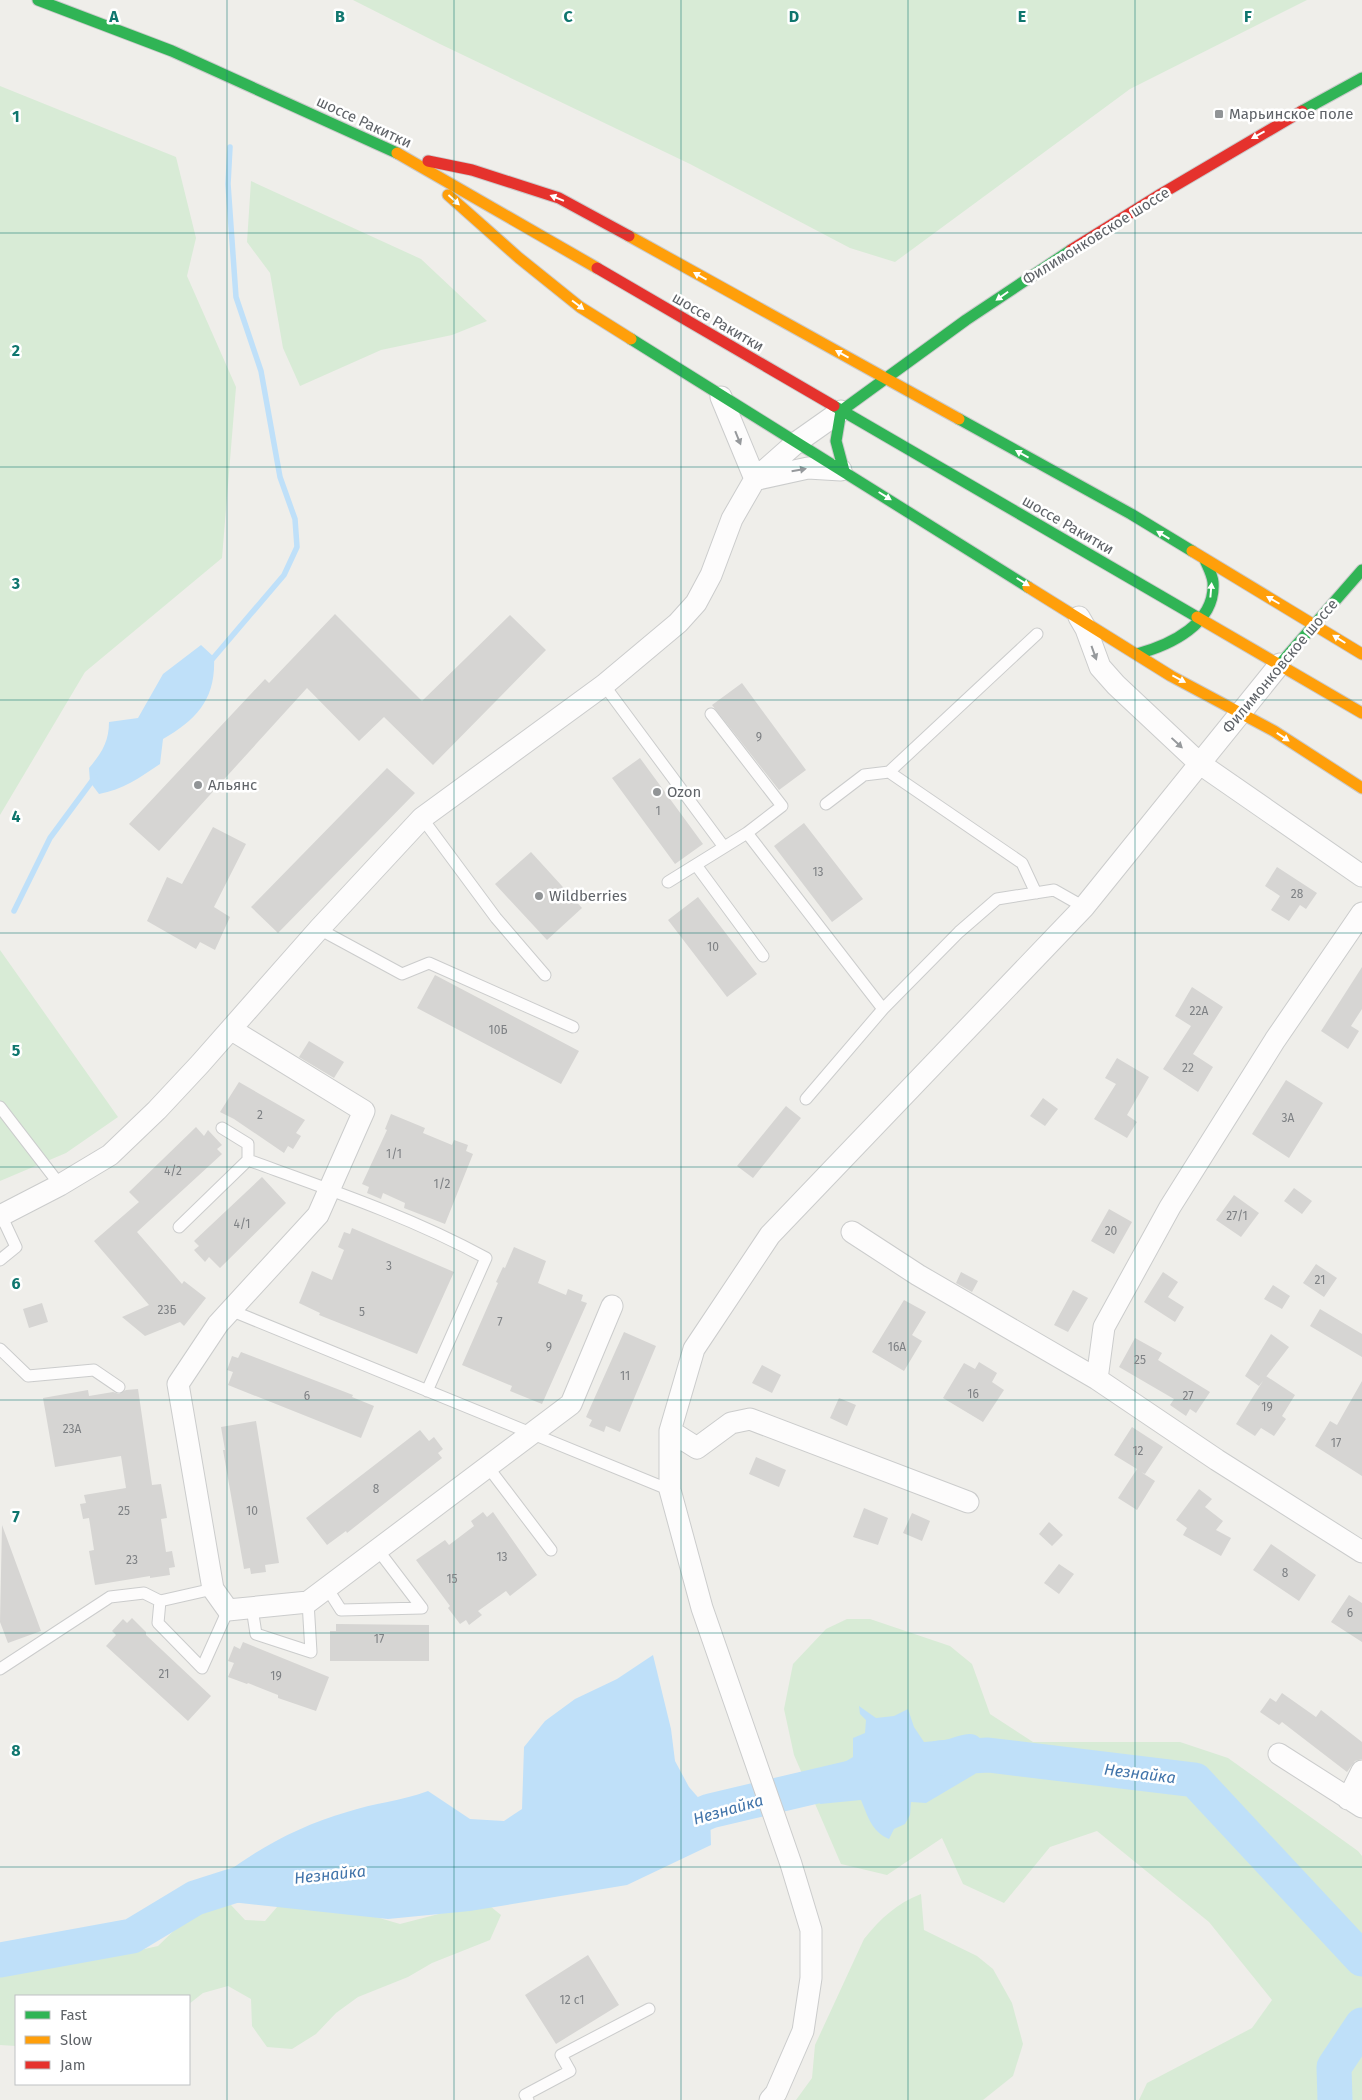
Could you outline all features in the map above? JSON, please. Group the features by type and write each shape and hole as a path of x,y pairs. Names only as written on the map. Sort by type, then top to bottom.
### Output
{"street":[{"name":"шоссе Ракитки","path":"38,0 172,51 404,156 1362,713"},
{"name":"Филимонковское шоссе","path":"841,411 884,378 1035,273 1239,146 1362,78"},
{"path":"404,156 472,170 558,198 1131,514 1362,654"},
{"path":"404,156 519,258 580,307 721,397 844,470 1171,676 1274,731 1362,788"},
{"path":"721,397 755,480"},
{"path":"1,1215 60,1185 110,1155 157,1110 232,1030 319,929 422,818 604,685 678,623 696,603 711,574 732,519 755,480 797,442 841,411"},
{"path":"841,411 834,434 837,456 844,470"},
{"path":"755,480 808,468 844,470"},
{"path":"1137,654 1173,642 1190,631 1202,619 1212,593 1212,578 1205,560"},
{"name":"Филимонковское шоссе","path":"770,2100 776,2093 803,2031 811,1978 811,1930 791,1864 702,1608 670,1490 670,1431 694,1349 770,1235 1084,907 1198,763 1280,664 1362,570"},
{"path":"1079,617 1086,629 1100,667 1116,686 1198,763 1362,876"},
{"path":"1097,1379 1104,1327 1170,1207 1275,1040 1362,913"},
{"path":"232,1030 364,1111 318,1215 218,1324 178,1384 213,1589 228,1610 308,1602 572,1404 612,1306"},
{"path":"852,1232 918,1275 1097,1379 1217,1460 1362,1552"},
{"path":"670,1431 697,1448 731,1423 750,1419 968,1502"},
{"path":"1279,1754 1355,1803 1362,1771"}],"lane":[{"path":"826,804 864,775 889,772 1037,634"},
{"path":"604,685 724,847"},
{"path":"668,882 747,833 782,806 711,714"},
{"path":"889,772 1022,863 1036,893"},
{"path":"422,818 496,918 546,975"},
{"path":"747,833 883,1009"},
{"path":"696,865 763,956"},
{"path":"806,1099 883,1009 959,932 997,899 1054,890 1084,907"},
{"path":"319,929 402,974 429,963 573,1027"},
{"path":"0,1106 60,1185"},
{"path":"179,1227 248,1160 248,1144 222,1128"},
{"path":"248,1160 329,1190 457,1242 486,1258 427,1391"},
{"path":"0,1260 16,1247 1,1215"},
{"path":"230,1310 670,1490"},
{"path":"0,1349 28,1376 94,1370 119,1387"},
{"path":"488,1467 551,1550"},
{"path":"327,1588 342,1610 422,1608 378,1550"},
{"path":"0,1669 110,1597 144,1593 160,1601 213,1589"},
{"path":"160,1601 158,1623 202,1668 228,1610"},
{"path":"252,1608 256,1634 311,1652 308,1602"},
{"path":"528,2100 525,2095 570,2071 561,2056 648,2009"}],"green space":[{"path":"353,0 1307,0 1130,89 895,262 850,248 690,164"},
{"path":"0,86 176,157 196,238 187,276 236,387 222,558 85,672 0,815"},
{"path":"251,181 421,259 487,321 452,335 381,350 300,386 283,348 270,273 247,242"},
{"path":"0,950 118,1117 66,1153 0,1181"},
{"path":"847,1619 870,1619 950,1646 972,1664 990,1714 1033,1742 1180,1742 1228,1758 1358,1851 1362,1856 1362,2100 1139,2100 1147,2083 1252,2028 1272,2000 1209,1922 1097,1831 1050,1847 1004,1903 963,1884 942,1838 887,1875 841,1864 794,1755 784,1709 793,1664 826,1629"},
{"path":"290,1892 400,1924 485,1902 501,1915 490,1940 432,1963 408,1977 358,1997 336,2013 316,2034 292,2049 267,2047 252,2026 251,1999 228,1986 203,1993 190,2003 190,1995 15,1995 15,2046 0,2045 0,1977 5,1974 51,1957 118,1955 158,1946 191,1914 211,1904 231,1905 245,1920 265,1921"},
{"path":"921,1894 924,1930 977,1956 993,1969 1012,2003 1023,2044 1013,2076 983,2100 796,2100 812,2078 815,2045 864,1939 890,1912 904,1902"}],"water":[{"path":"201,645 214,657 212,685 202,706 186,724 163,739 160,764 123,786 99,794 90,782 89,768 104,746 108,735 109,722 138,718 163,674"},
{"path":"653,1655 671,1729 675,1761 689,1787 710,1811 711,1845 627,1885 470,1911 388,1919 195,1898 247,1858 285,1836 326,1819 357,1809 428,1791 470,1819 504,1821 522,1809 524,1747 545,1721 575,1699 617,1679"},
{"path":"859,1706 876,1718 894,1716 908,1709 914,1727 924,1742 946,1740 969,1734 974,1735 982,1741 988,1755 975,1774 926,1803 911,1802 910,1815 905,1824 894,1829 889,1839 875,1828 868,1818 861,1800 820,1804 813,1786 828,1772 853,1757 853,1738 865,1733 866,1720 860,1714"}],"building":[{"path":"335,614 422,701 510,615 546,650 433,765 384,717 359,741 307,688 159,851 129,824 265,679 269,683"},
{"path":"742,683 806,770 779,790 712,705"},
{"path":"640,758 703,844 675,864 612,778"},
{"path":"387,768 415,793 278,933 251,907"},
{"path":"804,823 863,899 832,922 774,846"},
{"path":"213,827 246,844 214,907 230,917 215,950 200,942 196,949 147,921 167,877 182,884"},
{"name":"Wildberries","path":"531,852 582,908 547,940 495,884"},
{"path":"1277,867 1317,893 1306,909 1300,905 1289,921 1271,910 1280,896 1265,886"},
{"path":"698,897 757,974 727,997 668,920"},
{"path":"1362,967 1362,1009 1351,1026 1359,1031 1348,1049 1321,1031"},
{"path":"435,975 579,1051 561,1084 417,1008"},
{"path":"1192,987 1223,1007 1193,1054 1213,1067 1198,1092 1163,1069 1191,1026 1175,1016"},
{"path":"309,1041 344,1062 334,1078 299,1057"},
{"path":"1117,1058 1149,1077 1127,1115 1137,1122 1127,1138 1094,1119 1116,1084 1105,1078"},
{"path":"1286,1080 1323,1103 1289,1158 1252,1134"},
{"path":"239,1082 305,1120 296,1133 301,1136 293,1149 288,1146 284,1153 234,1119 220,1112"},
{"path":"1043,1098 1058,1109 1045,1126 1030,1116"},
{"path":"786,1106 801,1118 753,1178 737,1166"},
{"path":"391,1114 425,1128 423,1133 452,1145 454,1140 468,1145 466,1151 473,1154 445,1224 404,1208 405,1203 383,1193 381,1199 367,1193 369,1187 362,1184 387,1130 385,1129"},
{"path":"196,1127 204,1136 208,1130 222,1145 217,1149 222,1154 137,1232 182,1284 184,1281 206,1298 184,1326 180,1322 145,1336 122,1317 149,1305 94,1241 139,1202 129,1192"},
{"path":"262,1177 286,1203 220,1268 209,1257 205,1262 194,1250 199,1246 194,1241"},
{"path":"1294,1188 1312,1201 1302,1214 1284,1201"},
{"path":"1234,1195 1259,1213 1241,1237 1216,1220"},
{"path":"1109,1209 1132,1222 1114,1254 1091,1241"},
{"path":"352,1228 454,1272 417,1354 319,1315 320,1313 299,1303 312,1271 332,1280 344,1250 338,1247 344,1232 350,1234"},
{"path":"514,1247 546,1261 538,1283 566,1295 568,1289 583,1295 581,1301 587,1303 542,1404 510,1391 512,1386 462,1365 498,1283 496,1282 503,1267 505,1268"},
{"path":"1316,1264 1337,1278 1324,1297 1303,1283"},
{"path":"961,1272 978,1281 972,1292 956,1283"},
{"path":"1163,1272 1178,1282 1168,1297 1184,1307 1175,1322 1144,1302"},
{"path":"1273,1285 1290,1296 1282,1309 1264,1299"},
{"path":"1073,1290 1088,1298 1068,1332 1054,1325"},
{"path":"904,1300 926,1312 912,1335 922,1341 904,1371 872,1352"},
{"path":"42,1303 48,1322 29,1328 23,1309"},
{"path":"1320,1309 1362,1334 1362,1357 1310,1326"},
{"path":"624,1332 656,1346 620,1432 606,1426 604,1432 589,1426 592,1420 586,1417"},
{"path":"1271,1334 1289,1347 1259,1386 1245,1376"},
{"path":"1135,1338 1162,1353 1158,1360 1210,1392 1196,1413 1190,1409 1186,1416 1170,1405 1174,1399 1119,1367"},
{"path":"241,1352 353,1395 352,1397 374,1406 361,1438 228,1385 233,1372 227,1370 232,1356 238,1358"},
{"path":"979,1362 997,1373 992,1382 1004,1390 983,1422 943,1398 964,1363 975,1369"},
{"path":"762,1365 781,1375 772,1393 752,1383"},
{"path":"1266,1376 1295,1395 1282,1416 1286,1419 1274,1436 1261,1428 1255,1436 1236,1424"},
{"path":"1362,1381 1362,1476 1315,1446 1330,1421 1337,1425"},
{"path":"138,1389 152,1485 161,1484 167,1518 161,1519 166,1552 172,1551 175,1567 169,1568 170,1575 150,1578 150,1576 95,1585 89,1551 94,1550 89,1518 83,1519 80,1504 86,1503 84,1495 126,1488 121,1456 55,1467 43,1398 88,1390 89,1396 113,1392 119,1394 126,1390"},
{"path":"839,1398 856,1405 847,1426 830,1418"},
{"path":"256,1421 279,1563 265,1565 266,1572 251,1574 250,1568 244,1569 223,1450 225,1450 221,1427"},
{"path":"1132,1427 1163,1447 1145,1474 1141,1472 1155,1481 1137,1510 1118,1498 1137,1469 1114,1455"},
{"path":"420,1430 429,1441 434,1437 443,1449 438,1453 442,1458 347,1533 346,1531 327,1545 306,1518"},
{"path":"756,1457 786,1470 779,1487 749,1474"},
{"path":"1199,1489 1212,1499 1205,1507 1223,1521 1216,1530 1231,1538 1221,1556 1183,1535 1187,1528 1176,1520"},
{"path":"864,1508 888,1518 878,1545 853,1537"},
{"path":"483,1512 487,1517 493,1512 537,1575 510,1596 506,1591 478,1611 482,1615 469,1625 466,1620 460,1624 448,1608 450,1606 416,1560 445,1540 449,1545 474,1526 471,1521"},
{"path":"912,1513 930,1521 922,1541 903,1533"},
{"path":"1049,1522 1063,1535 1052,1546 1039,1534"},
{"path":"2,1525 41,1631 8,1643 0,1622"},
{"path":"1271,1544 1316,1575 1299,1601 1253,1570"},
{"path":"1059,1564 1074,1574 1059,1594 1044,1583"},
{"path":"1349,1595 1362,1603 1362,1642 1331,1622"},
{"path":"132,1618 146,1632 146,1635 211,1696 188,1721 106,1646 116,1635 112,1631 123,1619 127,1623"},
{"path":"336,1624 429,1625 429,1661 330,1661 330,1631 336,1631"},
{"path":"243,1642 329,1677 316,1711 278,1698 278,1695 248,1683 228,1677 234,1663 228,1661 234,1646 240,1649"},
{"path":"1282,1693 1316,1717 1321,1710 1362,1742 1362,1759 1355,1761 1347,1772 1282,1722 1279,1725 1260,1712 1270,1698 1276,1702"},
{"path":"588,1955 619,2005 556,2044 525,1995"}],"waterway":[{"path":"209,663 284,575 297,547 295,519 280,477 261,371 236,297 228,184 230,147"},
{"path":"14,911 50,838 95,777"},
{"name":"Незнайка","path":"939,1758 988,1755 1195,1780 1362,1959"},
{"name":"Незнайка","path":"667,1829 710,1811 859,1776"},
{"name":"Незнайка","path":"0,1960 132,1936 195,1898 242,1883"},
{"name":"Незнайка","path":"1335,2100 1334,2067 1362,2025"}],"traffic: fast":[{"path":"38,0 172,51 397,153"},
{"path":"1302,111 1362,78"},
{"path":"841,411 966,320 1071,250"},
{"path":"631,339 1028,587"},
{"path":"834,406 1197,617"},
{"path":"841,411 836,441 844,471"},
{"path":"959,419 1131,514 1192,551"},
{"path":"1137,654 1163,645 1176,638 1199,621 1207,610 1212,597 1213,582 1205,560"},
{"path":"1280,664 1362,570"}],"traffic: slow":[{"path":"397,153 597,268"},
{"path":"448,195 519,258 580,307 631,339"},
{"path":"629,236 959,419"},
{"path":"1192,551 1362,654"},
{"path":"1028,587 1171,676 1274,731 1362,788"},
{"path":"1197,617 1362,713"}],"traffic: jam":[{"path":"1071,250 1161,194 1302,111"},
{"path":"428,161 472,170 559,198 629,236"},
{"path":"597,268 834,406"}],"place":[{"name":"Марьинское поле","path":"1219,114"},
{"name":"Альянс","path":"198,785"},
{"name":"Ozon","path":"657,792"},
{"name":"Wildberries","path":"539,896"}]}
